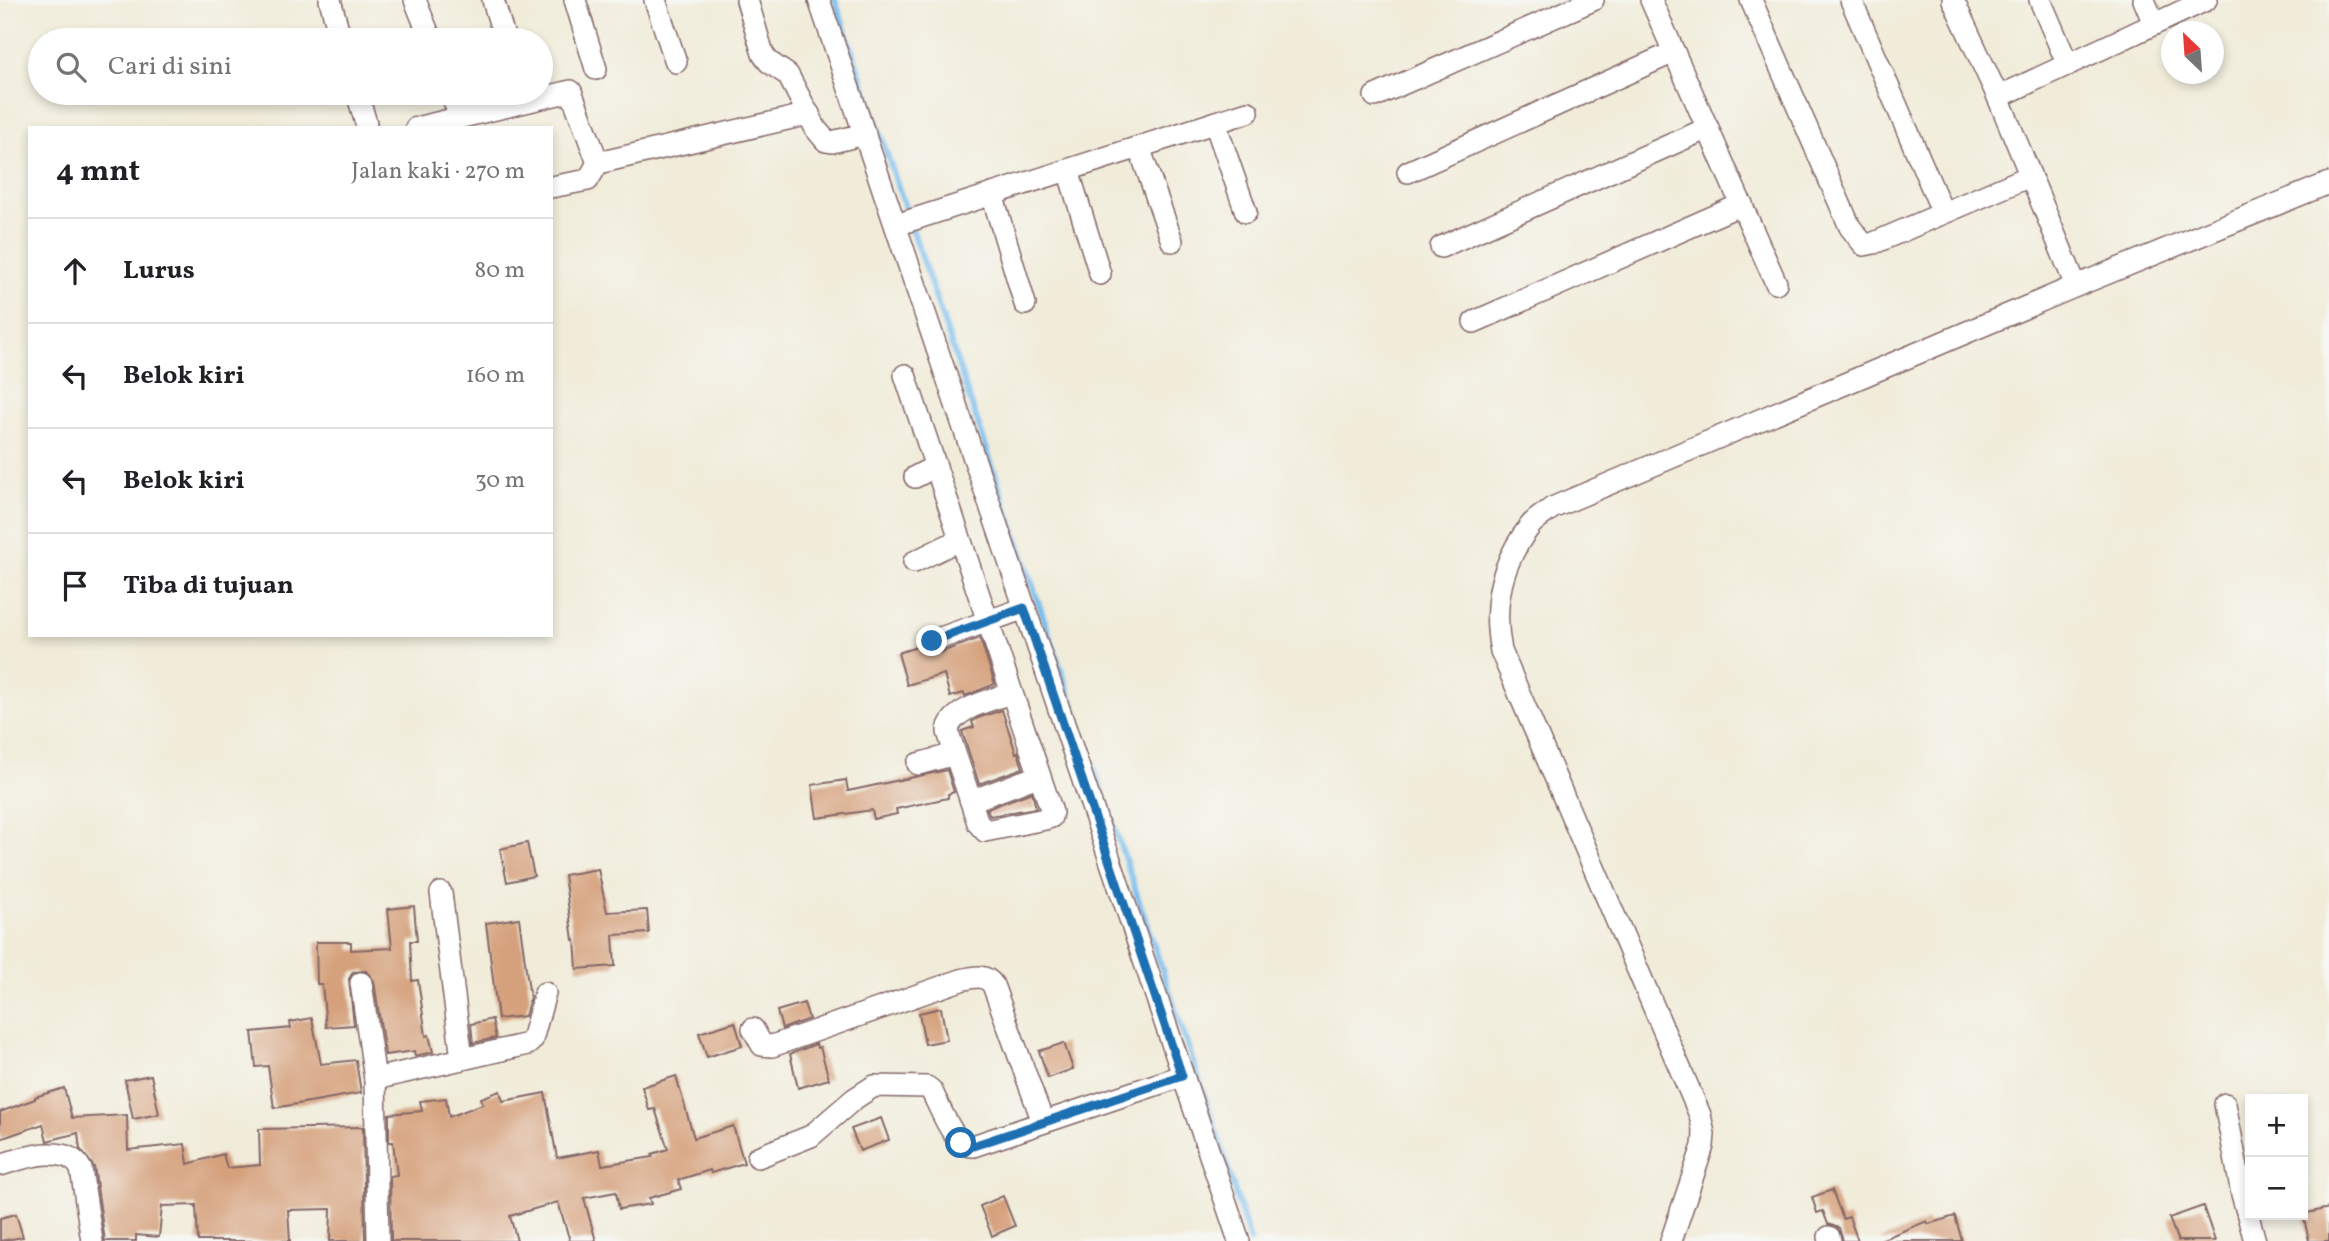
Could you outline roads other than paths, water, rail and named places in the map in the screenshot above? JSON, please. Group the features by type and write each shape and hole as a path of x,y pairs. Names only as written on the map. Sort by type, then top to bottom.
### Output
{"street":[{"path":"330,0 338,28"},
{"path":"415,0 426,28"},
{"path":"493,0 501,28"},
{"path":"575,0 596,69"},
{"path":"655,0 676,62"},
{"path":"747,0 763,54 769,62 788,75 816,129 826,141 837,142 865,134"},
{"path":"820,0 865,134 904,222 1024,608 1239,1241"},
{"path":"1375,96 1593,0"},
{"path":"1651,0 1776,283"},
{"path":"1751,0 1856,237 1864,245 2030,176"},
{"path":"1852,0 1943,214"},
{"path":"1953,0 1998,97 2076,286"},
{"path":"2040,0 2068,65"},
{"path":"2144,0 2154,24"},
{"path":"1998,97 2206,0"},
{"path":"1408,172 1674,52"},
{"path":"553,95 570,91 598,163"},
{"path":"361,105 366,123"},
{"path":"456,105 460,117"},
{"path":"424,126 511,105"},
{"path":"904,222 1248,112"},
{"path":"553,187 588,180 598,163 809,114"},
{"path":"1215,123 1246,212"},
{"path":"1441,247 1708,128"},
{"path":"1139,147 1172,242"},
{"path":"1068,170 1100,274"},
{"path":"1671,1241 1703,1146 1704,1134 1700,1115 1501,651 1496,626 1497,601 1505,573 1531,524 1552,509 2076,286 2329,184"},
{"path":"992,194 1026,304"},
{"path":"1475,323 1742,204"},
{"path":"905,375 1052,812 1048,819 985,831 978,823 948,732 948,724 957,714 1011,693"},
{"path":"915,477 936,466"},
{"path":"914,562 959,540"},
{"path":"932,641 1024,608"},
{"path":"918,764 955,754"},
{"path":"971,800 1038,776"},
{"path":"441,893 462,1059"},
{"path":"753,1029 762,1045 772,1046 961,980 984,977 993,985 1043,1122"},
{"path":"361,983 375,1079 378,1241"},
{"path":"375,1079 531,1042 545,993"},
{"path":"758,1157 811,1136 854,1099 874,1086 927,1087 957,1139 966,1146 973,1146 1182,1076"},
{"path":"2225,1104 2242,1194 2255,1241"},
{"path":"0,1165 54,1153 76,1160 81,1169 92,1241"}],"waterway":[{"path":"835,0 1217,1134 1250,1241"}]}
